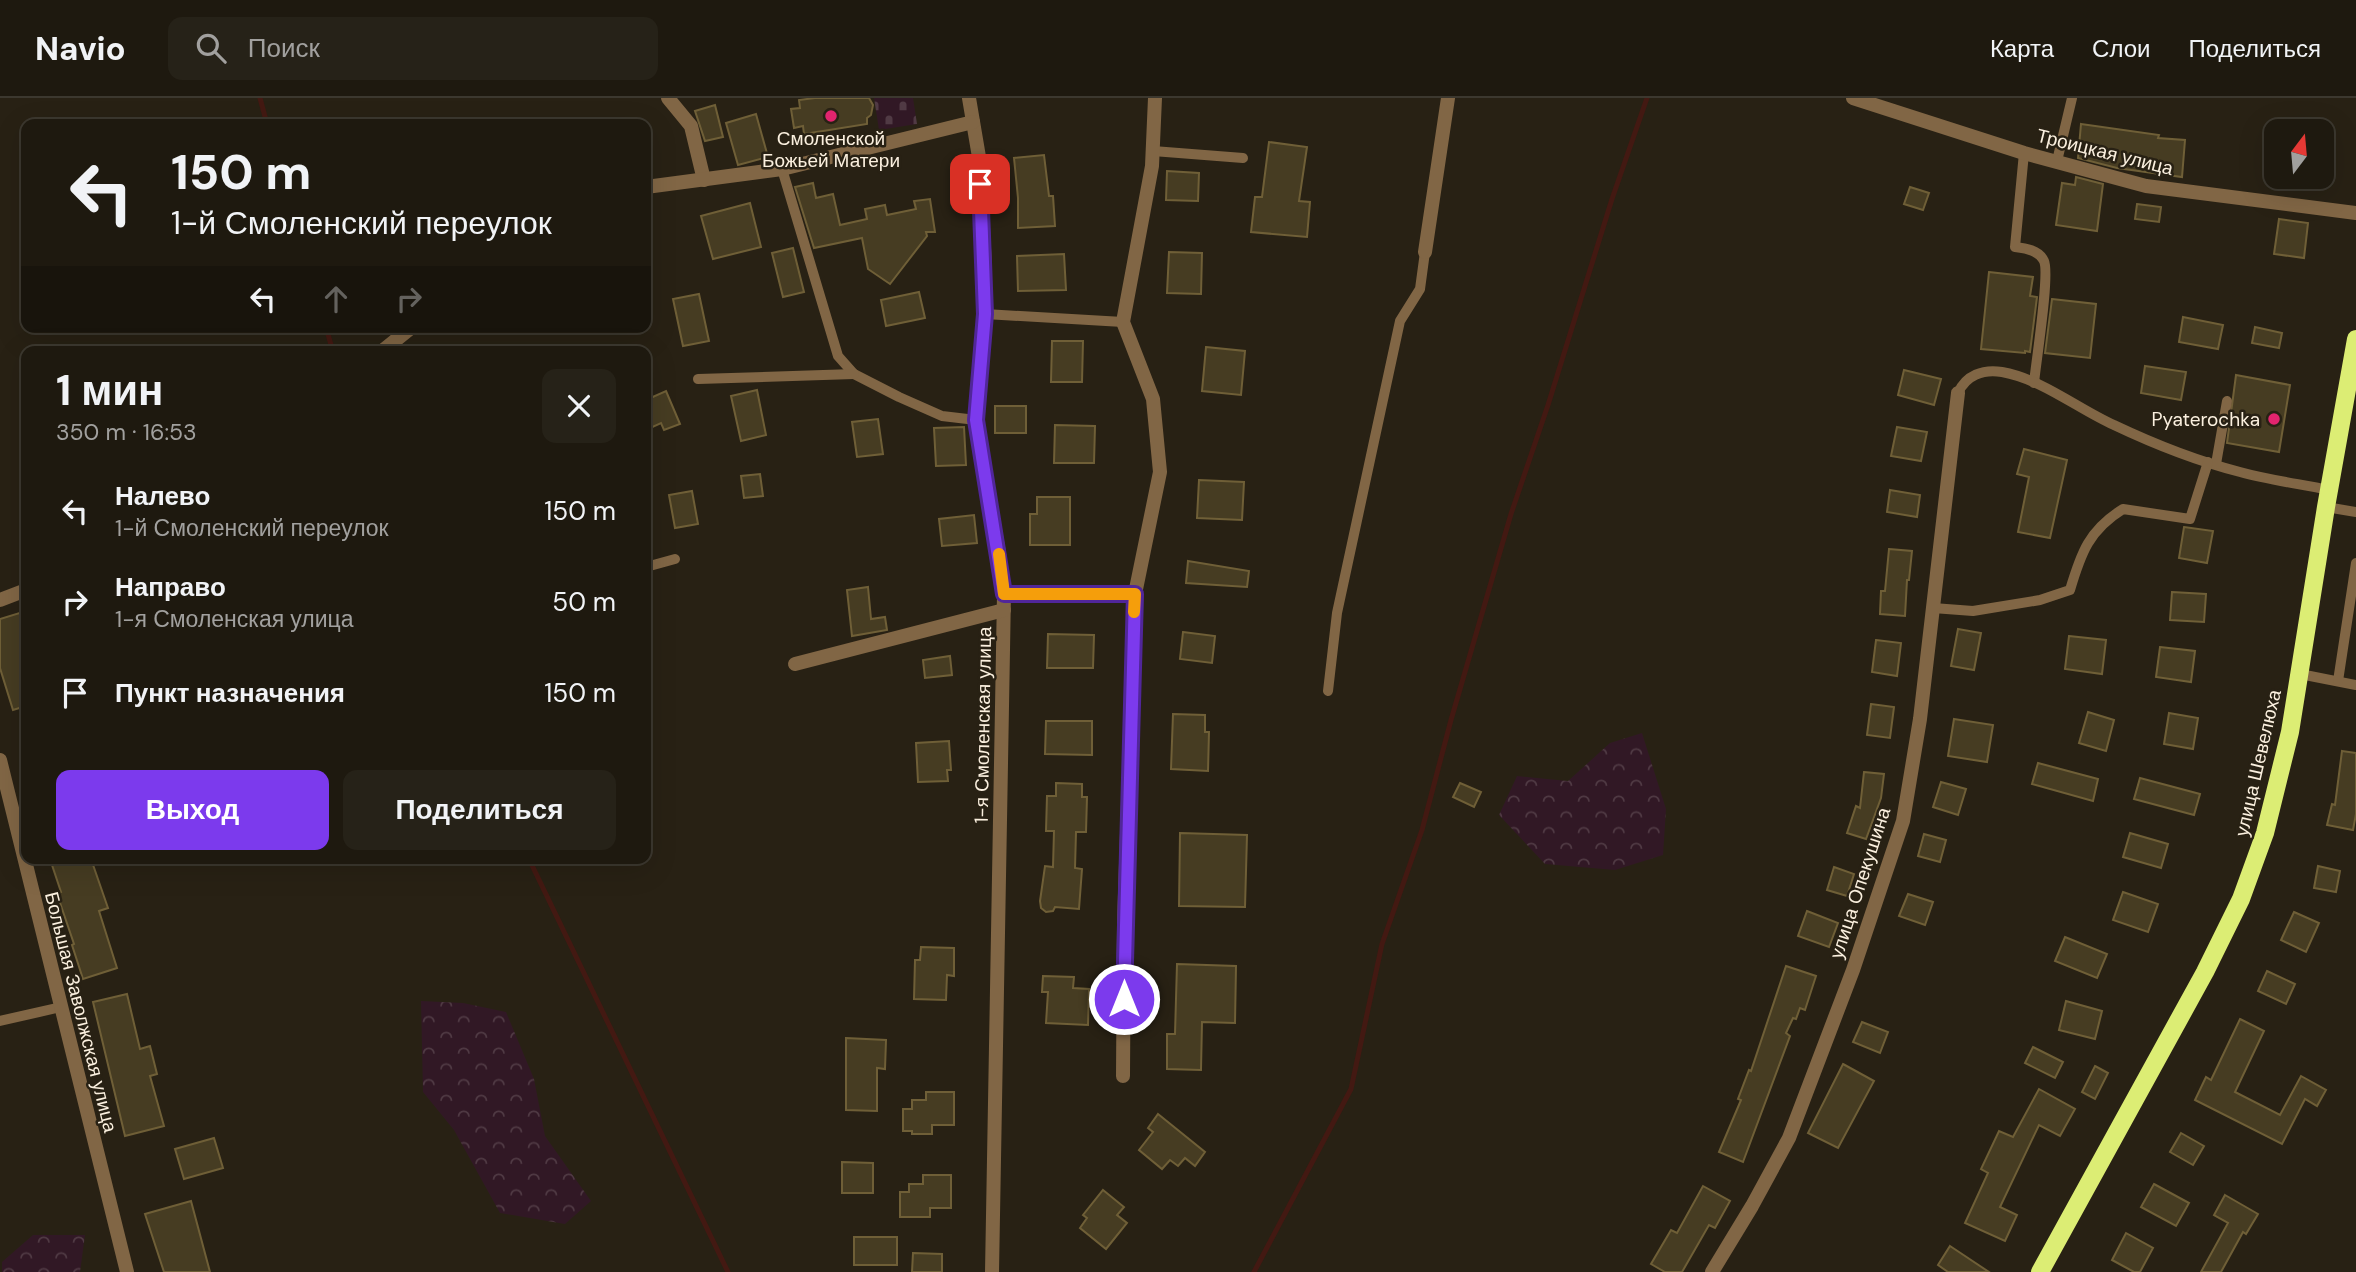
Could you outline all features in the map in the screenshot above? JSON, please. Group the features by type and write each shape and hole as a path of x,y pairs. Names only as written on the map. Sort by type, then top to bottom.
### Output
{"main road":[{"name":"улица Шевелюха","path":"2045,1270 2205,972 2241,899 2275,802 2300,674 2356,339"}],"street":[{"path":"667,98 691,126 704,180"},
{"name":"1-я Смоленская улица","path":"969,98 979,157 985,314 976,420 1004,594 992,1272"},
{"path":"1123,1076 1124,923 1135,594 1160,472 1153,399 1124,322 1153,151 1155,98"},
{"path":"1425,252 1448,98"},
{"name":"Троицкая улица","path":"1853,98 2024,153 2146,186 2356,213"},
{"path":"651,186 782,169 973,122"},
{"path":"388,346 404,333"},
{"name":"улица Опекушина","path":"1712,1272 1789,1138 1853,970 1903,821 1920,719 1958,393"},
{"path":"0,600 21,592"},
{"path":"1004,594 1135,594"},
{"path":"795,664 1004,610"},
{"name":"Большая Заволжская улица","path":"0,760 21,845"},
{"name":"Большая Заволжская улица","path":"26,864 127,1272"}],"lane":[{"path":"2057,161 2072,98"},
{"path":"1153,151 1243,158"},
{"path":"2024,153 2015,247 2028,248 2045,261 2034,383"},
{"path":"782,169 838,356 854,374 942,416 976,420"},
{"path":"1328,691 1337,613 1399,321 1420,289 1425,252"},
{"path":"985,314 1124,322"},
{"path":"1958,393 1963,382 1980,372 2003,372 2034,383 2113,425 2177,452 2328,498 2356,512"},
{"path":"698,379 854,374"},
{"path":"1933,608 1973,611 2040,600 2070,590 2086,545 2104,520 2123,509 2190,519 2212,463 2227,401"},
{"path":"651,566 675,559"},
{"path":"2338,681 2356,563"},
{"path":"2300,674 2356,685"},
{"path":"0,1021 61,1007"}],"green space":[{"path":"874,98 913,98 917,124 879,130"},
{"path":"1642,733 1666,809 1663,855 1615,870 1545,864 1499,815 1517,776 1568,781 1610,743"},
{"path":"421,1001 463,1003 506,1012 534,1079 545,1136 591,1201 565,1224 500,1213 454,1130 423,1092"},
{"path":"33,1235 85,1235 80,1272 2,1272 2,1262"}],"building":[{"name":"Смоленской Божьей Матери","path":"869,98 873,105 871,115 867,118 867,124 804,134 803,126 794,128 791,109 800,108 799,100"},
{"path":"715,105 723,137 705,141 695,111"},
{"path":"756,114 768,157 738,165 726,123"},
{"path":"2081,124 2159,135 2158,138 2185,140 2182,177 2117,168 2078,158"},
{"path":"1269,142 1307,147 1299,201 1310,202 1307,237 1251,232 1255,197 1262,197"},
{"path":"1044,155 1049,196 1053,196 1055,226 1018,228 1014,158"},
{"path":"1167,171 1199,173 1198,201 1166,200"},
{"path":"2076,177 2103,184 2097,231 2056,225 2062,183 2075,185"},
{"path":"813,183 816,198 833,194 840,225 867,219 865,209 885,205 887,215 916,209 914,201 930,199 935,232 926,232 927,236 890,284 868,269 862,238 814,248 795,187"},
{"path":"1910,187 1929,193 1923,210 1904,204"},
{"path":"750,203 761,247 713,259 701,216"},
{"path":"2137,204 2161,207 2159,222 2135,219"},
{"path":"2279,219 2308,223 2304,258 2274,254"},
{"path":"793,248 804,292 783,297 772,253"},
{"path":"1169,252 1202,253 1201,294 1167,293"},
{"path":"1064,254 1066,290 1018,291 1017,256"},
{"path":"1989,272 2033,277 2030,296 2037,297 2030,352 1981,349"},
{"path":"919,292 925,318 886,326 881,300"},
{"path":"699,294 709,341 683,346 673,299"},
{"path":"2052,299 2096,304 2090,358 2045,353"},
{"path":"2183,317 2223,325 2218,349 2179,342"},
{"path":"2255,327 2282,333 2279,348 2252,343"},
{"path":"1052,341 1083,341 1082,382 1051,382"},
{"path":"1206,347 1245,351 1241,395 1202,391"},
{"path":"2145,366 2186,372 2181,400 2141,393"},
{"path":"1904,370 1941,379 1934,405 1898,395"},
{"path":"2236,375 2290,385 2279,452 2227,443"},
{"path":"757,390 766,435 741,441 731,396"},
{"path":"666,391 680,424 664,430 661,423 651,428 651,398"},
{"path":"995,406 1026,406 1026,433 995,433"},
{"path":"878,419 883,454 857,457 852,422"},
{"path":"1055,425 1095,426 1094,463 1054,463"},
{"path":"964,427 966,465 936,466 934,428"},
{"path":"1897,427 1927,432 1921,461 1891,456"},
{"path":"2024,449 2067,460 2050,538 2018,532 2029,477 2017,474"},
{"path":"760,474 763,496 744,498 741,476"},
{"path":"1199,480 1244,482 1242,520 1197,518"},
{"path":"1890,490 1920,495 1917,517 1887,512"},
{"path":"692,491 698,524 675,528 669,495"},
{"path":"1037,497 1070,497 1070,545 1030,545 1030,514 1037,514"},
{"path":"974,515 977,543 942,546 939,519"},
{"path":"2184,527 2213,531 2207,563 2179,558"},
{"path":"1889,549 1912,551 1905,616 1880,614 1881,591 1885,591"},
{"path":"1188,561 1249,571 1247,587 1186,583"},
{"path":"868,587 871,619 885,617 887,630 852,636 847,590"},
{"path":"2172,592 2206,594 2204,622 2170,620"},
{"path":"21,613 21,708 13,710 0,668 0,619"},
{"path":"1958,629 1981,633 1974,670 1951,666"},
{"path":"1183,632 1215,636 1212,663 1180,659"},
{"path":"1048,634 1094,635 1093,668 1047,668"},
{"path":"2069,636 2106,640 2102,674 2065,669"},
{"path":"1876,640 1901,643 1897,676 1872,672"},
{"path":"2160,647 2195,651 2191,682 2156,677"},
{"path":"950,656 952,675 925,678 923,660"},
{"path":"1871,704 1894,707 1890,738 1867,735"},
{"path":"2088,712 2114,720 2106,751 2079,743"},
{"path":"2169,713 2198,718 2193,749 2164,744"},
{"path":"1173,714 1205,715 1205,732 1209,732 1208,771 1171,769"},
{"path":"1954,719 1993,725 1987,762 1948,756"},
{"path":"1046,721 1092,721 1092,755 1045,754"},
{"path":"949,741 951,770 947,770 948,781 918,782 916,743"},
{"path":"2342,751 2356,753 2356,814 2353,830 2327,825 2332,804 2335,805"},
{"path":"2038,763 2098,779 2093,801 2032,784"},
{"path":"1864,772 1884,774 1881,798 1866,839 1847,833 1856,806 1860,808"},
{"path":"2140,778 2200,794 2194,815 2134,799"},
{"path":"1941,782 1966,789 1958,815 1933,807"},
{"path":"1056,783 1082,784 1082,797 1087,797 1086,832 1076,832 1075,868 1082,869 1079,909 1055,907 1053,911 1046,912 1041,908 1040,901 1045,866 1053,867 1054,831 1046,831 1047,796 1056,796"},
{"path":"1460,783 1481,792 1474,807 1453,797"},
{"path":"1180,833 1247,835 1245,907 1179,906"},
{"path":"2130,833 2168,844 2161,868 2123,857"},
{"path":"1924,834 1946,840 1940,862 1918,856"},
{"path":"52,864 93,864 108,908 99,911 117,968 83,979 57,894 61,892"},
{"path":"2318,866 2340,871 2336,892 2314,888"},
{"path":"1834,867 1854,874 1847,896 1827,890"},
{"path":"2123,892 2158,904 2148,932 2113,920"},
{"path":"1908,894 1933,902 1925,925 1899,916"},
{"path":"1807,911 1838,923 1829,947 1798,936"},
{"path":"2294,912 2319,923 2306,952 2281,940"},
{"path":"2065,937 2107,954 2097,978 2055,961"},
{"path":"921,947 954,948 954,976 947,975 946,1000 914,999 915,960 920,960"},
{"path":"1177,964 1236,966 1235,1023 1202,1022 1201,1070 1167,1069 1167,1034 1175,1034"},
{"path":"1786,966 1816,976 1805,1010 1800,1008 1786,1033 1790,1036 1743,1162 1719,1152 1741,1100 1738,1099 1749,1070 1751,1071"},
{"path":"2267,971 2295,984 2286,1004 2258,991"},
{"path":"1043,976 1074,977 1073,988 1089,989 1088,1025 1046,1023 1048,992 1042,992"},
{"path":"127,994 140,1049 150,1046 157,1074 150,1076 164,1126 125,1136 93,1002"},
{"path":"2066,1001 2102,1011 2095,1039 2059,1030"},
{"path":"2240,1019 2264,1031 2235,1092 2280,1115 2301,1076 2326,1090 2317,1106 2305,1099 2282,1144 2195,1100 2206,1077 2211,1080"},
{"path":"1862,1022 1888,1032 1880,1053 1853,1042"},
{"path":"846,1038 886,1040 885,1069 877,1068 877,1111 846,1110"},
{"path":"2033,1047 2063,1062 2055,1078 2025,1063"},
{"path":"1843,1064 1874,1081 1838,1148 1808,1133"},
{"path":"2095,1066 2108,1073 2095,1099 2082,1092"},
{"path":"2039,1089 2075,1109 2060,1136 2039,1125 2000,1207 2017,1215 2005,1241 1965,1223 1988,1173 1981,1169 1999,1131 2013,1137"},
{"path":"926,1092 954,1092 954,1125 932,1125 932,1134 903,1131 903,1109 912,1109 912,1100 926,1100"},
{"path":"1158,1114 1205,1152 1195,1166 1185,1158 1178,1166 1170,1160 1162,1169 1139,1150 1153,1132 1148,1128"},
{"path":"2181,1133 2204,1146 2193,1165 2170,1152"},
{"path":"214,1138 223,1168 184,1179 175,1149"},
{"path":"842,1162 873,1163 873,1193 842,1193"},
{"path":"923,1175 951,1175 951,1208 930,1208 930,1217 900,1217 900,1192 909,1192 909,1184 923,1184"},
{"path":"2154,1184 2189,1203 2176,1226 2141,1207"},
{"path":"1703,1186 1730,1201 1715,1228 1709,1225 1682,1272 1665,1272 1651,1264 1671,1230 1677,1233"},
{"path":"1103,1190 1124,1207 1117,1215 1127,1223 1106,1249 1080,1228 1087,1218 1083,1215"},
{"path":"2225,1195 2258,1214 2246,1234 2243,1232 2221,1272 2201,1272 2228,1223 2214,1215"},
{"path":"191,1201 210,1272 164,1272 145,1214"},
{"path":"2126,1233 2153,1248 2140,1272 2134,1272 2112,1260"},
{"path":"854,1237 897,1237 897,1265 854,1265"},
{"path":"1950,1246 1989,1272 1948,1272 1938,1265"},
{"path":"913,1253 942,1254 942,1272 912,1272"}],"waterway":[{"path":"260,98 266,119"},
{"path":"1254,1272 1351,1089 1382,944 1422,830 1511,514 1647,98"},
{"path":"328,333 331,346"},
{"path":"531,864 728,1272"}],"slow traffic":[{"path":"999,554 1004,594 1135,594 1134,612"}],"place":[{"name":"Смоленской Божьей Матери","path":"831,116"},
{"name":"Pyaterochka","path":"2274,419"}],"route":[{"path":"980,184 985,314 976,420 1004,594 1135,594 1124,999"}]}
